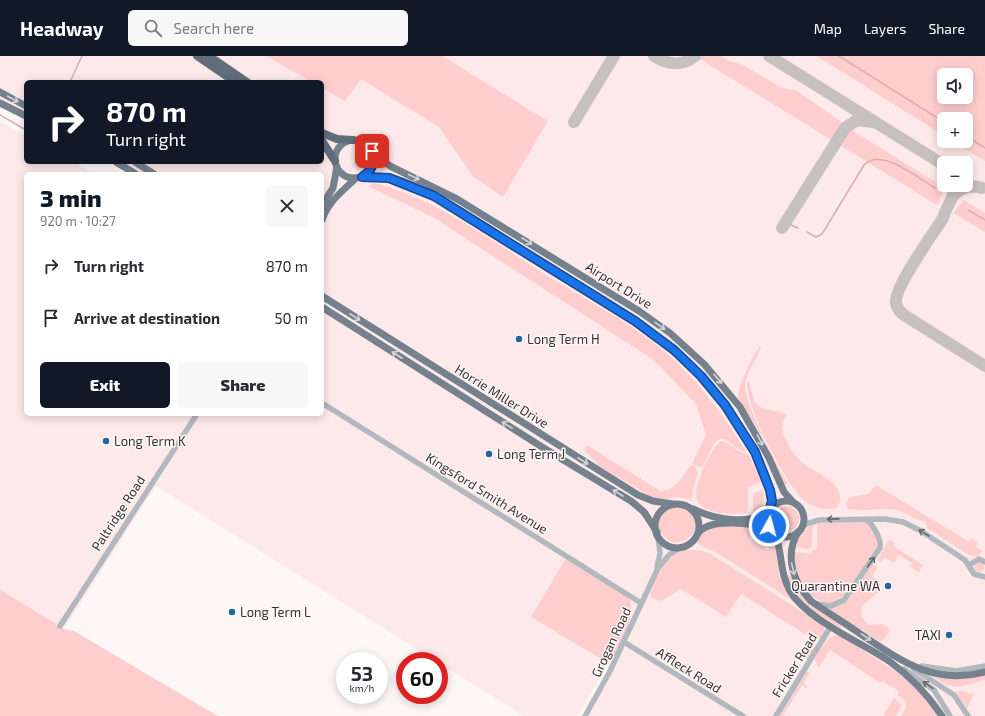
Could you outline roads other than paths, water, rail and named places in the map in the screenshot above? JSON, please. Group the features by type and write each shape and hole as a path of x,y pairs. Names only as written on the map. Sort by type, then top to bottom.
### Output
{"highway":[{"path":"197,56 232,80"},
{"path":"209,56 244,80"},
{"path":"324,134 336,139 353,140"},
{"path":"324,145 336,164"}],"main road":[{"path":"0,92 24,105"},
{"path":"0,102 24,115"},
{"path":"324,202 333,188 336,154 340,147 346,142 353,140 364,143 372,152 372,166 334,197 324,214"},
{"name":"Airport Drive","path":"372,152 390,166 437,188 484,214 639,311 670,333 704,364 740,407 770,458 784,492 793,502"},
{"path":"119,164 133,172"},
{"path":"138,164 151,172"},
{"path":"336,164 343,175 359,178"},
{"name":"Airport Drive","path":"359,178 389,178 434,196 635,321 674,350 711,388 734,416 748,439 767,479 770,490 770,510"},
{"name":"Horrie Miller Drive","path":"324,297 638,496 653,502 673,504"},
{"name":"Horrie Miller Drive","path":"324,308 542,447 631,501 644,512 657,534"},
{"path":"800,530 788,537 753,524 707,526 697,534 690,544 681,547 666,544 657,534 656,524 658,516 662,510 673,504 682,504 707,516 724,519 753,518 770,510 781,501 793,502 802,510 804,522 791,550 792,566 800,588 811,601 893,660 924,692 942,716"},
{"path":"690,508 698,519 697,534"},
{"path":"770,510 767,520 774,533 782,574 790,591 801,605 832,626 893,660 934,674 966,676 985,672"}],"street":[{"name":"Kingsford Smith Avenue","path":"324,404 641,602"},
{"name":"Paltridge Road","path":"60,626 196,416"},
{"path":"800,530 806,524 820,520 885,519 909,525 965,560 974,574 982,576"},
{"path":"811,601 827,606 841,602 872,560 881,544 870,522 866,520"},
{"name":"Grogan Road","path":"585,716 624,642 654,575 660,558 657,534"},
{"name":"Grogan Road","path":"654,575 667,558 681,547"},
{"path":"970,567 979,559 985,562"},
{"name":"Fricker Road","path":"776,716 832,626"},
{"name":"Affleck Road","path":"624,642 743,716"},
{"path":"893,660 939,669 956,670 985,666"},
{"path":"893,660 932,688 950,716"},
{"path":"909,665 954,695 968,716"}],"waterway":[{"path":"71,80 82,56"},
{"path":"839,56 937,118"},
{"path":"0,115 24,129"},
{"path":"973,140 985,148"},
{"path":"807,232 816,237 822,234 864,165 871,160 880,160 900,166 935,188"},
{"path":"968,210 985,220"},
{"path":"791,225 798,228"}],"place":[{"name":"Long Term H","path":"519,339"},
{"name":"Long Term K","path":"106,441"},
{"name":"Long Term J","path":"489,454"},
{"name":"Quarantine WA","path":"888,586"},
{"name":"Long Term L","path":"232,612"},
{"name":"TAXI","path":"949,635"}]}
